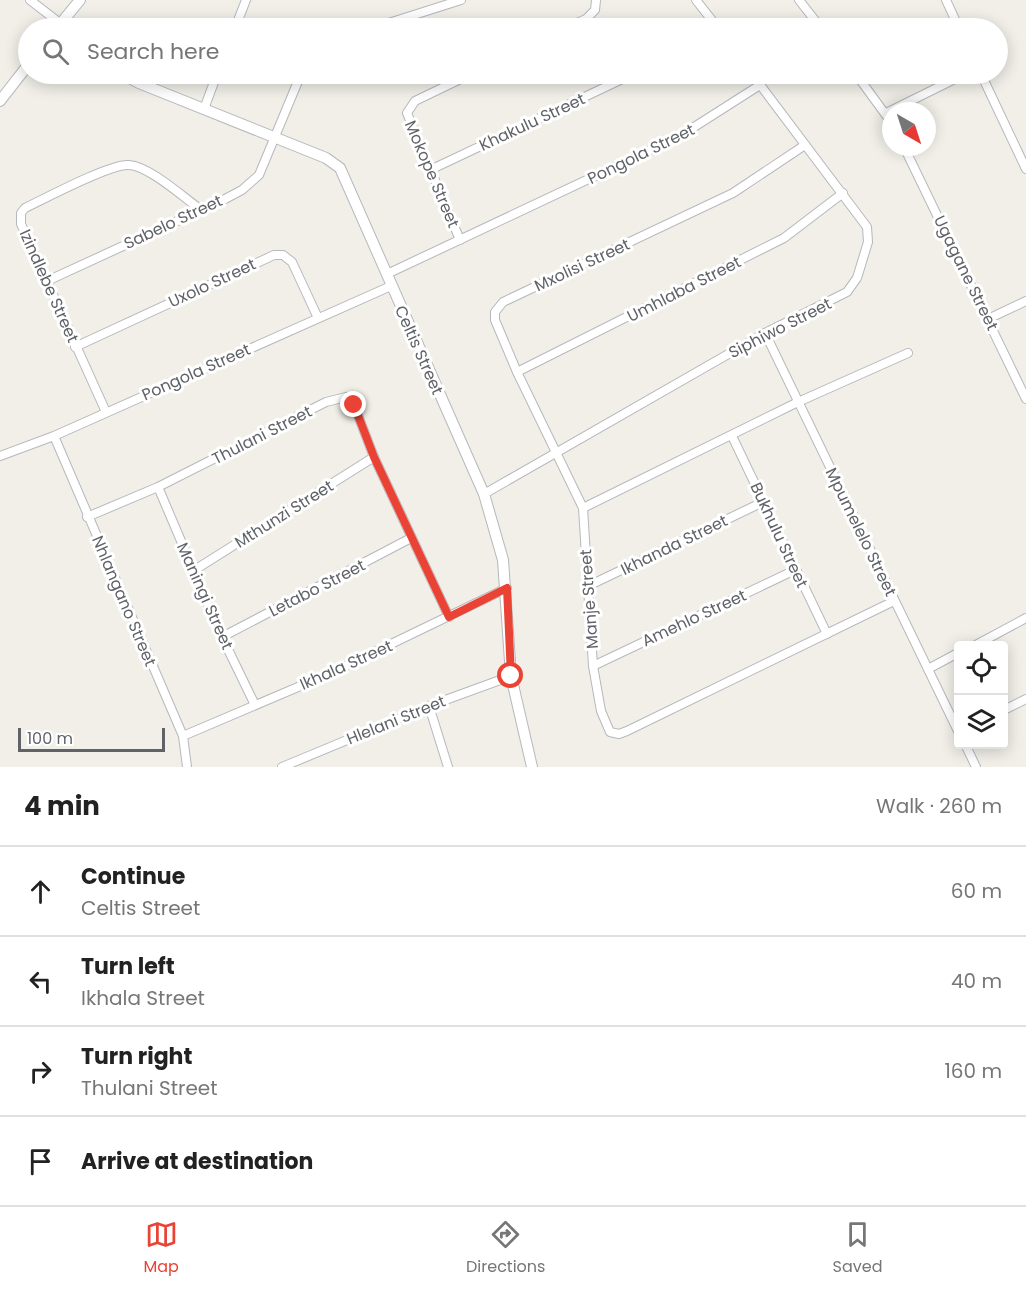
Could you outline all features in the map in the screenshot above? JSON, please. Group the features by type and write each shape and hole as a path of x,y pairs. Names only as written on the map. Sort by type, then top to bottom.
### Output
{"street":[{"path":"30,0 51,18"},
{"path":"67,18 80,0"},
{"path":"239,18 246,0"},
{"path":"405,18 461,0"},
{"path":"586,18 595,10 596,0"},
{"path":"696,0 709,18"},
{"path":"799,0 813,18"},
{"path":"945,0 954,18"},
{"path":"0,101 18,78"},
{"name":"Celtis Street","path":"142,84 326,158 340,168 484,494 498,539 507,588 511,676 532,767"},
{"path":"204,109 214,84"},
{"name":"Sabelo Street","path":"47,281 252,182 259,175 298,84"},
{"name":"Mokope Street","path":"450,84 422,97 407,109 408,118 460,240"},
{"name":"Khakulu Street","path":"430,170 612,84"},
{"path":"864,84 882,108"},
{"path":"908,102 945,84"},
{"path":"986,84 1026,169"},
{"name":"Siphiwo Street","path":"484,494 765,333 841,296 853,287 869,234 863,220 760,85"},
{"name":"Pongola Street","path":"387,274 680,136 760,85"},
{"name":"Mxolisi Street","path":"583,508 517,372 495,320 495,312 503,302 733,193 806,145"},
{"name":"Ugagane Street","path":"908,156 1026,399"},
{"name":"Izindlebe Street","path":"106,412 75,347 20,218 25,208 110,170 129,165 146,171 200,209"},
{"name":"Umhlaba Street","path":"517,372 784,238 843,193"},
{"name":"Uxolo Street","path":"75,347 274,255 283,255 292,262 318,318"},
{"name":"Pongola Street","path":"0,456 54,436 391,286"},
{"path":"988,319 1026,301"},
{"name":"Mpumelelo Street","path":"765,333 954,723"},
{"path":"583,508 798,402 908,353"},
{"name":"Thulani Street","path":"87,517 158,487 342,396 354,405 374,457 449,617"},
{"name":"Nhlangano Street","path":"54,436 183,736 187,767"},
{"name":"Bukhulu Street","path":"732,436 827,634"},
{"name":"Mthunzi Street","path":"194,571 374,457"},
{"name":"Maningi Street","path":"158,487 222,637 255,705"},
{"name":"Ikhanda Street","path":"586,587 763,502"},
{"name":"Manje Street","path":"583,508 586,587 593,666 605,726 610,732 619,734 894,601"},
{"name":"Letabo Street","path":"222,637 411,538"},
{"name":"Amehlo Street","path":"593,666 795,570"},
{"name":"Ikhala Street","path":"183,736 332,673 507,588"},
{"path":"982,641 1026,618"},
{"path":"928,669 954,655"},
{"name":"Hlelani Street","path":"282,767 429,706 511,676"},
{"path":"1008,708 1026,699"},
{"path":"429,706 445,766"},
{"path":"967,749 976,767"}],"route":[{"path":"354,405 374,457 449,617 507,588 511,676"}]}
